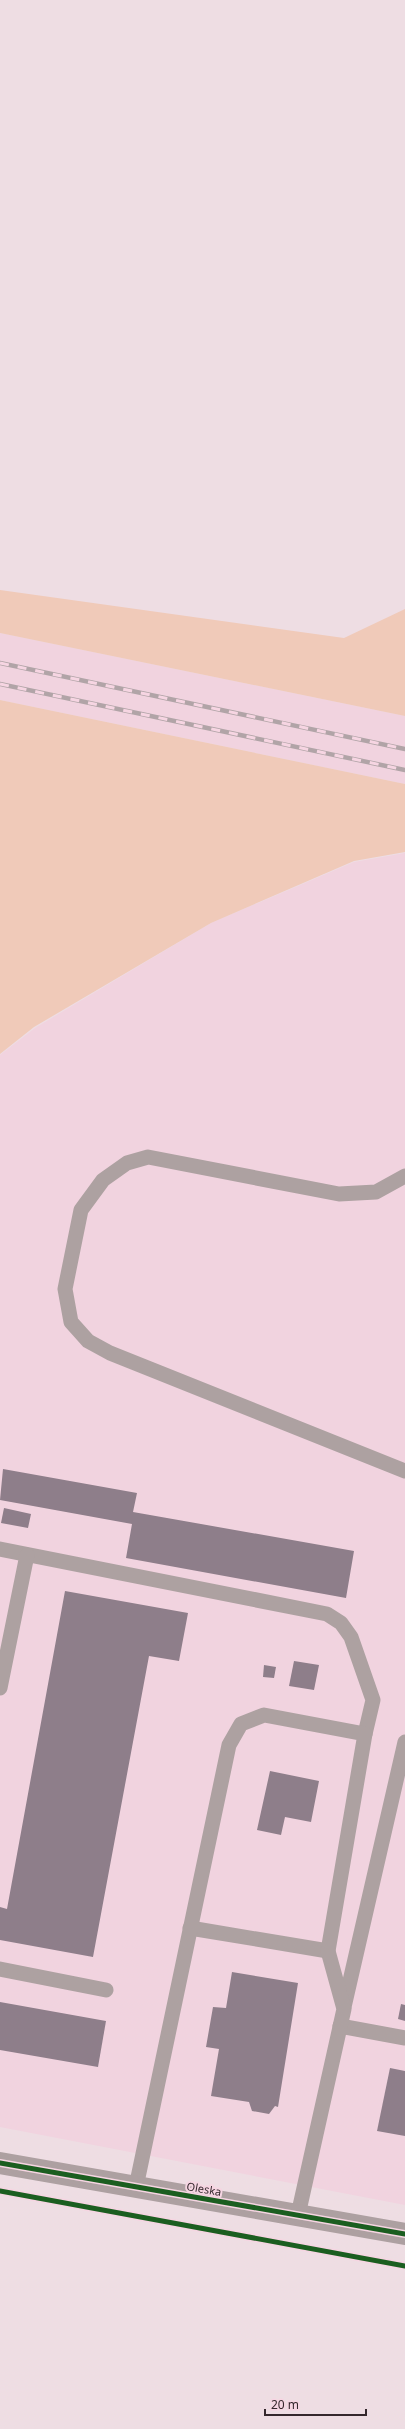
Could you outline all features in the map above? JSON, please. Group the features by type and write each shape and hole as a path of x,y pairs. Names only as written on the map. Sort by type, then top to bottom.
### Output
{"street":[{"name":"Oleska","path":"0,2163 405,2234"}],"lane":[{"path":"405,1176 376,1192 339,1194 148,1157 127,1163 103,1180 81,1210 65,1289 71,1322 88,1341 110,1353 405,1471"},
{"path":"0,1549 327,1614 341,1622 351,1637 373,1700 365,1734 328,1951 344,2010"},
{"path":"0,1688 27,1555"},
{"path":"136,2187 229,1745 241,1724 264,1715 365,1734"},
{"path":"298,2216 405,1742"},
{"path":"190,1928 328,1951"},
{"path":"0,1968 106,1990"},
{"path":"340,2026 405,2038"}],"shaded area":[{"path":"0,590 344,638 405,609 405,716 0,633"},
{"path":"0,633 405,716 405,784 0,700"},
{"path":"0,700 405,784 405,852 354,861 211,923 34,1027 0,1054"},
{"path":"405,853 405,2205 0,2127 0,1055 35,1028 211,923 354,862"}],"building":[{"path":"3,1469 137,1493 133,1512 354,1551 346,1598 126,1558 132,1524 0,1500"},
{"path":"4,1508 31,1514 28,1528 1,1523"},
{"path":"65,1591 188,1613 179,1661 149,1656 93,1957 0,1940 0,1907 7,1909"},
{"path":"294,1661 319,1665 314,1690 289,1686"},
{"path":"264,1665 276,1667 274,1678 263,1677"},
{"path":"270,1771 319,1781 311,1822 285,1817 281,1835 257,1830"},
{"path":"232,1972 298,1983 278,2107 275,2106 269,2114 252,2111 249,2102 211,2096 219,2049 206,2047 213,2007 226,2008"},
{"path":"0,2002 106,2021 98,2067 0,2050"},
{"path":"401,2004 405,2005 405,2021 398,2019"},
{"path":"390,2068 405,2071 405,2136 377,2131"}],"railway":[{"path":"0,663 405,749"},
{"path":"0,684 405,770"}],"cycle path":[{"path":"0,2163 405,2234"},
{"path":"0,2191 405,2266"}]}
